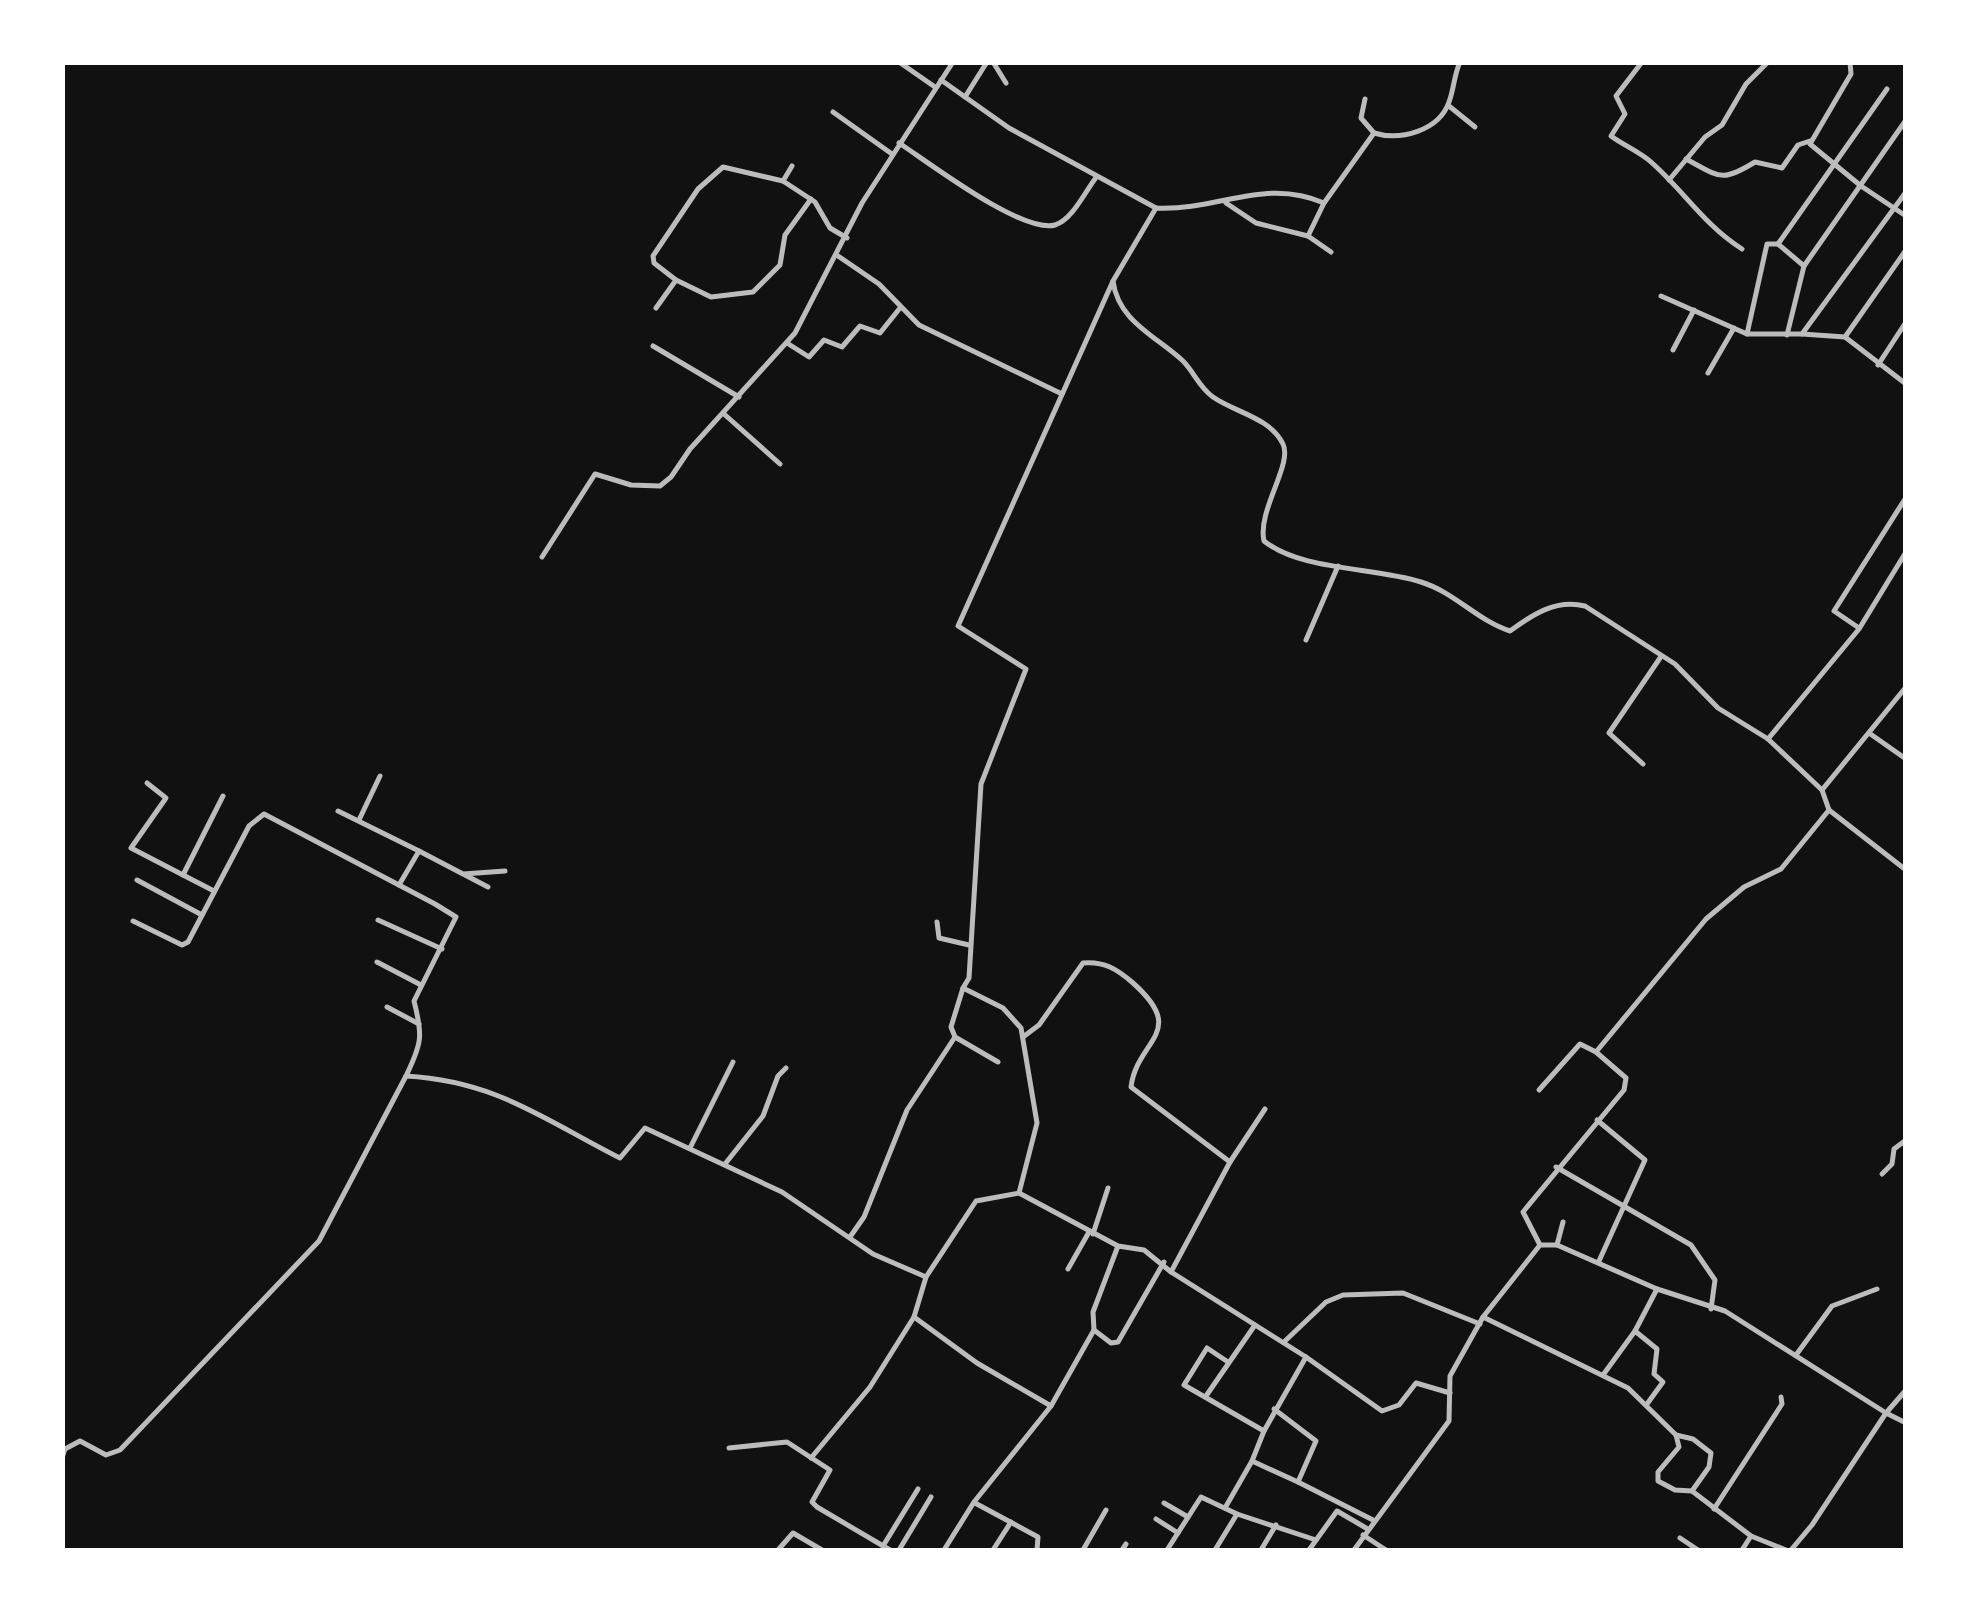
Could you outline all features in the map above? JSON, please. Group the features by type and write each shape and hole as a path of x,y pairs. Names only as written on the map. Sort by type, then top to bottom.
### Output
{"street":[{"path":"899,62 935,87"},
{"path":"542,557 596,474 631,485 660,486 787,342 892,154 953,62"},
{"path":"965,97 990,62 1006,83"},
{"path":"1365,98 1360,118 1374,134 1392,138 1412,134 1449,106 1460,62"},
{"path":"1642,62 1616,96 1625,114 1610,134 1651,162 1701,211 1710,229 1742,249"},
{"path":"1669,180 1705,136 1722,125 1746,84 1768,62"},
{"path":"1686,159 1724,178 1755,162 1782,168 1798,146 1810,141 1852,74 1850,62"},
{"path":"941,80 1095,178 1156,208 1226,202 1278,190 1299,192 1324,203"},
{"path":"1778,244 1886,90"},
{"path":"1449,106 1476,127"},
{"path":"834,112 892,154"},
{"path":"1787,336 1804,266 1906,120"},
{"path":"1308,236 1324,203 1374,134"},
{"path":"1810,141 1860,186 1906,216"},
{"path":"899,143 990,202 1037,225 1065,219 1095,178"},
{"path":"784,182 792,166"},
{"path":"810,199 784,235 780,265 754,292 712,297 663,272 653,256 708,176 723,167 784,182 810,199 830,228 846,238"},
{"path":"1802,334 1867,240 1896,210 1906,192"},
{"path":"1226,202 1256,223 1308,236 1331,252"},
{"path":"998,1062 955,1037 952,1026 969,978 982,784 1026,669 958,626 1113,281 1156,208"},
{"path":"1747,334 1768,244 1778,244 1804,266"},
{"path":"1845,336 1906,250"},
{"path":"838,256 879,284 919,325 1062,394"},
{"path":"656,308 676,280"},
{"path":"1113,281 1118,305 1126,315 1185,363 1205,391 1270,428 1281,440 1285,452 1262,520 1264,541 1290,556 1422,582 1510,631 1538,610 1572,603 1585,606 1660,658 1675,664 1718,708 1768,739 1822,790 1829,810 1906,870"},
{"path":"1661,296 1747,334 1845,336 1906,384"},
{"path":"787,342 808,356 824,340 842,347 860,326 880,333 900,308"},
{"path":"1673,350 1694,310"},
{"path":"1878,365 1906,322"},
{"path":"1708,373 1734,328"},
{"path":"653,346 740,396"},
{"path":"724,414 780,464"},
{"path":"1859,629 1834,611 1905,499"},
{"path":"1768,739 1859,629 1906,552"},
{"path":"1306,640 1338,566"},
{"path":"1642,764 1609,733 1660,658"},
{"path":"1822,790 1906,687"},
{"path":"1869,733 1906,759"},
{"path":"359,820 380,776"},
{"path":"147,783 166,798 132,848 214,891"},
{"path":"183,874 224,796"},
{"path":"1596,1052 1706,919 1744,887 1781,869 1829,810"},
{"path":"338,811 488,887"},
{"path":"62,1458 66,1449 80,1441 106,1456 120,1450 319,1241 420,1046 422,1026 414,1001 456,917 264,814 248,826 191,939 182,945 134,921"},
{"path":"399,886 418,851"},
{"path":"463,874 505,871"},
{"path":"136,880 202,915"},
{"path":"378,920 442,949"},
{"path":"937,922 939,938 970,946"},
{"path":"377,962 420,985"},
{"path":"1023,1036 1040,1025 1083,963 1111,966 1156,1005 1159,1015 1154,1045 1131,1087 1230,1162"},
{"path":"963,988 1015,1018 1023,1036 1036,1123 1019,1193"},
{"path":"387,1007 422,1026"},
{"path":"850,1238 864,1217 907,1110 955,1037"},
{"path":"1539,1090 1580,1044 1596,1052 1626,1078 1624,1090 1556,1167 1523,1212 1540,1245"},
{"path":"690,1148 733,1062"},
{"path":"725,1164 763,1116 778,1076 786,1068"},
{"path":"406,1076 451,1081 520,1101 620,1158 646,1128 782,1192 904,1271 926,1276"},
{"path":"1171,1272 1230,1162 1266,1109"},
{"path":"1598,1120 1645,1160 1599,1261"},
{"path":"1882,1174 1892,1164 1894,1150 1906,1140"},
{"path":"1556,1167 1691,1245 1715,1280 1710,1310"},
{"path":"1068,1268 1091,1233 1108,1188"},
{"path":"811,1458 870,1387 914,1317 926,1276 976,1201 1019,1193 1043,1202 1118,1246 1144,1250 1164,1262 1171,1272 1284,1341 1382,1412 1399,1405 1416,1383 1450,1393"},
{"path":"1558,1246 1562,1222"},
{"path":"1540,1245 1558,1246 1657,1290 1710,1310 1724,1311 1906,1423"},
{"path":"1354,1550 1453,1415 1450,1376 1481,1320 1540,1245"},
{"path":"944,1550 974,1502 1051,1406 1094,1330 1092,1312 1118,1246"},
{"path":"1094,1330 1111,1343 1118,1342 1164,1262"},
{"path":"1796,1356 1832,1306 1877,1289"},
{"path":"1603,1375 1636,1331 1657,1290"},
{"path":"1284,1341 1326,1302 1343,1295 1403,1293 1481,1320 1603,1375 1647,1404 1676,1435 1678,1447 1656,1479 1674,1490 1692,1491 1751,1536 1788,1550 1812,1526 1886,1412 1906,1390"},
{"path":"914,1317 977,1363 1051,1406"},
{"path":"1206,1396 1256,1324"},
{"path":"1636,1331 1656,1349 1654,1374 1663,1382 1647,1404"},
{"path":"1228,1362 1210,1347 1184,1385 1264,1431"},
{"path":"1224,1508 1306,1356"},
{"path":"1714,1509 1782,1404 1780,1397"},
{"path":"1274,1409 1316,1441 1298,1482"},
{"path":"1676,1435 1693,1438 1711,1453 1708,1467 1692,1491"},
{"path":"729,1448 787,1442 830,1470 812,1502 816,1507 890,1550"},
{"path":"1252,1461 1373,1520"},
{"path":"883,1546 918,1489"},
{"path":"899,1550 931,1496"},
{"path":"1166,1550 1201,1497 1237,1514 1316,1540"},
{"path":"974,1502 1038,1537 1037,1550"},
{"path":"1164,1503 1188,1517"},
{"path":"1083,1550 1106,1510"},
{"path":"1309,1550 1336,1511 1386,1550"},
{"path":"1215,1550 1237,1514"},
{"path":"1156,1519 1178,1532"},
{"path":"994,1550 1011,1522"},
{"path":"1261,1550 1276,1525"},
{"path":"778,1550 793,1533 822,1550"},
{"path":"1742,1550 1751,1536"},
{"path":"1680,1538 1698,1550"}]}
